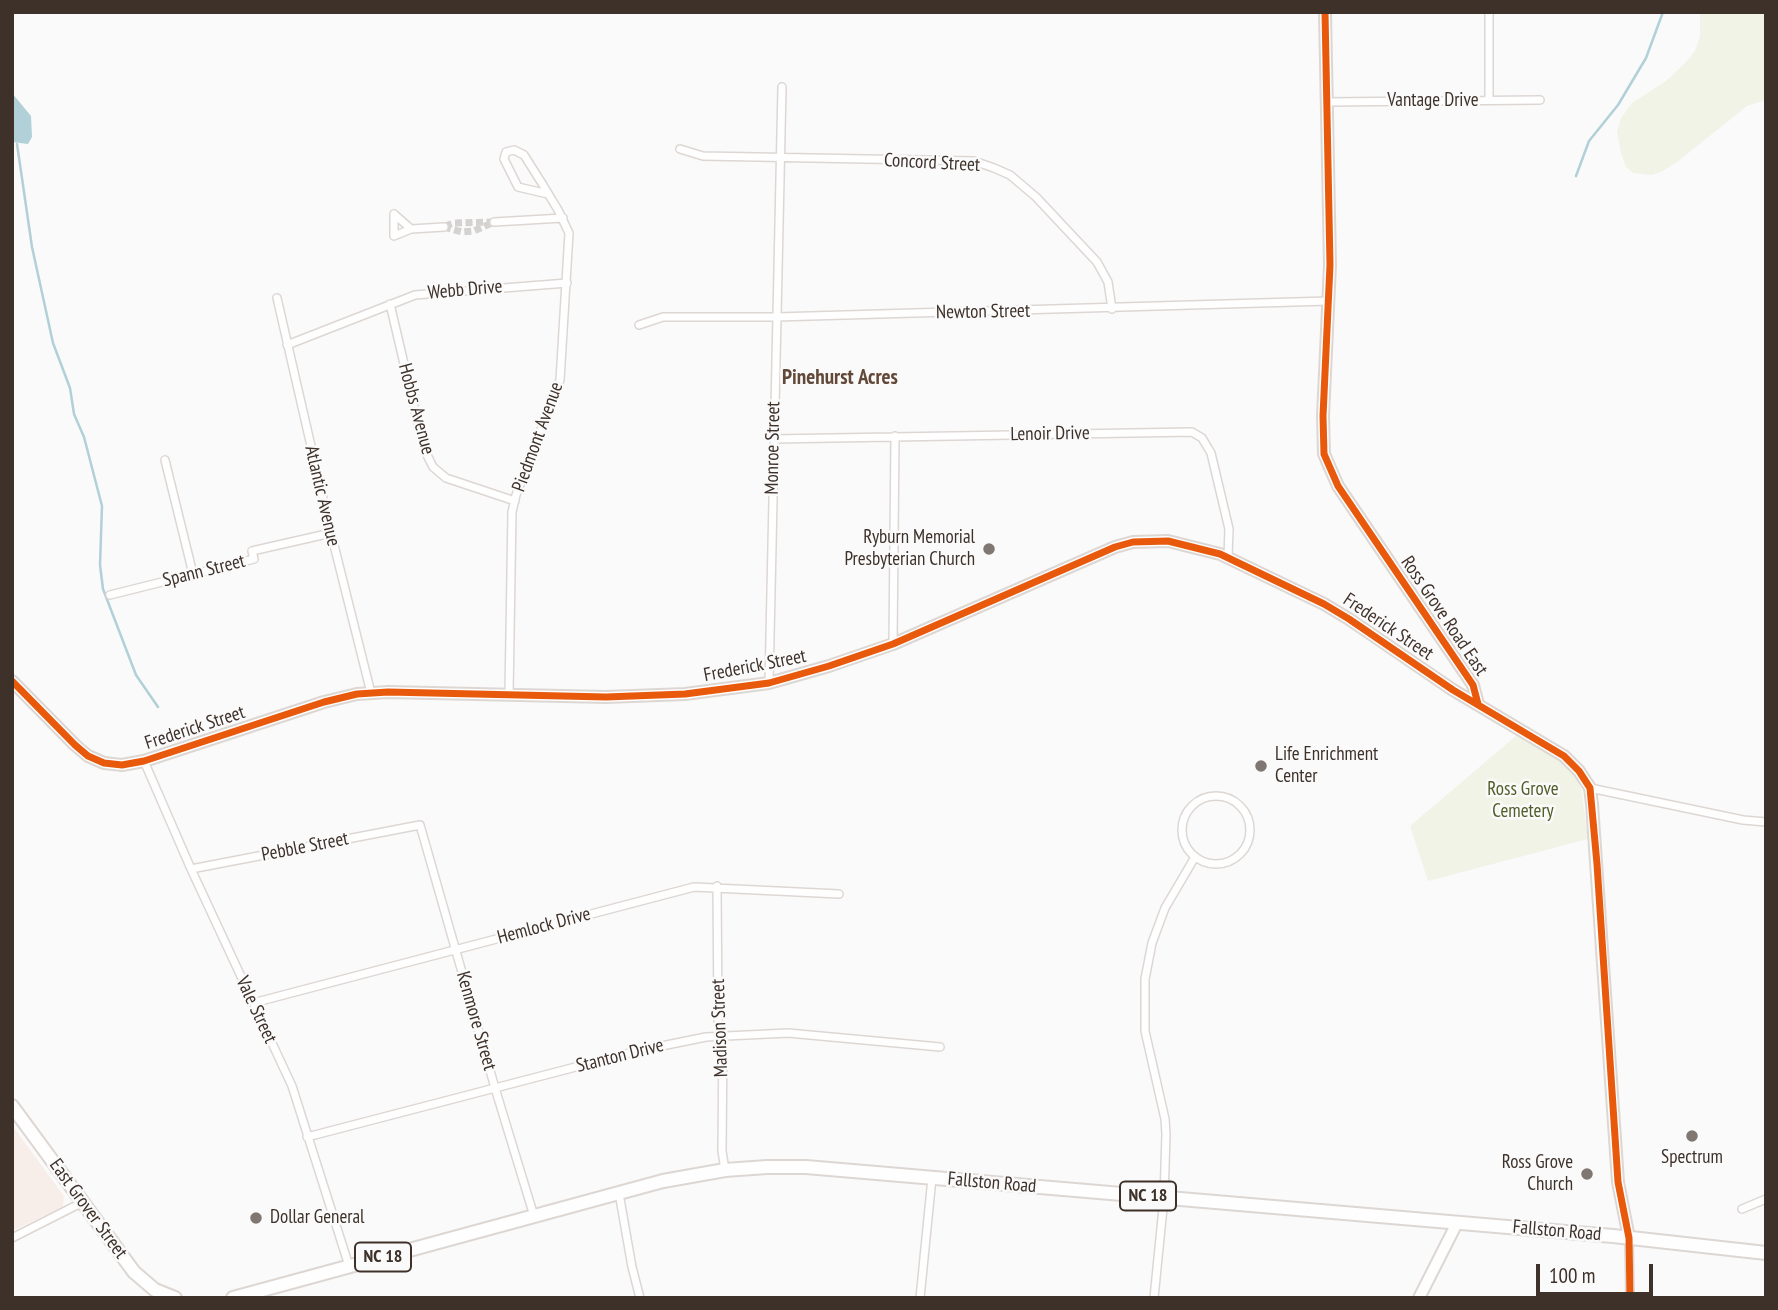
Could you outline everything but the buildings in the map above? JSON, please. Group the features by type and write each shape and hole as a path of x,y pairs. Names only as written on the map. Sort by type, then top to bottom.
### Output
{"main road":[{"name":"East Grover Street","path":"12,1105 140,1279 155,1290 175,1298"},
{"name":"Fallston Road","path":"233,1298 663,1181 725,1170 794,1167 1629,1238 1766,1253"}],"street":[{"name":"Ross Grove Road East","path":"1325,12 1329,301 1322,416 1324,454 1328,468 1463,670 1476,694 1478,705 1564,756 1579,771 1590,788"},
{"path":"1489,12 1489,100"},
{"name":"Monroe Street","path":"769,683 782,88"},
{"name":"Vantage Drive","path":"1327,102 1540,100"},
{"name":"Concord Street","path":"680,149 703,156 974,161 1004,172 1036,197 1097,262 1108,282 1112,309"},
{"name":"Piedmont Avenue","path":"509,694 510,529 515,500 560,380 569,233 563,218 543,185 521,153 514,150 506,152 504,159 518,187 548,194"},
{"path":"494,222 563,218"},
{"path":"411,229 444,227"},
{"name":"Webb Drive","path":"287,345 426,292 567,283"},
{"name":"Atlantic Avenue","path":"276,298 371,693"},
{"name":"Newton Street","path":"639,325 663,317 1112,309 1329,301"},
{"name":"Hobbs Avenue","path":"390,304 424,449 433,467 446,478 515,500"},
{"name":"Lenoir Drive","path":"773,439 1192,432 1202,438 1211,453 1229,529 1228,557"},
{"path":"893,644 895,436"},
{"path":"165,460 193,574"},
{"name":"Spann Street","path":"110,595 254,559 252,551 331,533"},
{"name":"Frederick Street","path":"12,681 88,756 116,765 144,761 324,702 371,693 606,697 674,695 769,683 893,644 1115,547 1133,542 1168,541 1228,557 1324,604 1478,705"},
{"name":"Vale Street","path":"144,761 292,1086 349,1266"},
{"path":"1630,1298 1629,1238 1618,1182 1590,788 1743,820 1766,822"},
{"path":"1222,797 1232,800 1247,817 1248,839 1244,849 1226,862 1204,862 1195,857 1183,838 1185,816 1200,800 1222,797"},
{"name":"Pebble Street","path":"191,869 420,825"},
{"name":"Kenmore Street","path":"420,825 534,1216"},
{"path":"1154,1298 1166,1151 1165,1119 1145,1031 1145,979 1152,943 1165,908 1195,857"},
{"name":"Hemlock Drive","path":"253,1003 677,890 717,886 839,894"},
{"name":"Madison Street","path":"717,886 718,1020 723,1037 722,1151 725,1170"},
{"name":"Stanton Drive","path":"307,1137 637,1051 699,1038 800,1034 940,1047"},
{"path":"920,1298 932,1178"},
{"path":"619,1193 640,1298"},
{"path":"1742,1209 1766,1199"},
{"path":"12,1238 83,1202"},
{"path":"1419,1298 1457,1223"}],"shaded area":[{"path":"12,1125 64,1196 63,1207 12,1231"}],"green space":[{"path":"1700,12 1766,12 1766,100 1747,106 1661,172 1652,175 1633,173 1626,167 1621,153 1617,132 1621,118 1632,103 1666,81 1695,51 1700,37"},
{"name":"Ross Grove Cemetery","path":"1516,736 1559,759 1573,772 1581,788 1588,839 1428,881 1410,826"}],"water":[{"path":"12,93 31,116 32,137 28,144 12,142"}],"waterway":[{"path":"1576,176 1589,141 1618,105 1646,58 1663,12"},
{"path":"17,144 32,247 53,343 70,388 74,414 84,437 102,506 100,565 103,589 136,675 158,707"}],"tunnel":[{"path":"445,226 454,223 494,222"},
{"path":"444,227 462,232 474,231 494,222"}],"cycle path":[{"path":"1325,12 1330,265 1323,416 1324,454 1338,486 1473,685 1478,704"},
{"path":"12,681 88,756 104,763 122,765 144,761 324,702 357,694 388,692 606,697 685,694 769,683 893,644 1115,547 1133,542 1168,541 1220,554 1324,604 1349,619 1453,690 1564,756 1579,771 1590,788 1618,1182 1629,1238 1630,1298"}],"place":[{"name":"Ryburn Memorial Presbyterian Church","path":"989,549"},
{"name":"Life Enrichment Center","path":"1261,766"},
{"name":"Spectrum","path":"1692,1136"},
{"name":"Ross Grove Church","path":"1587,1174"},
{"name":"Dollar General","path":"256,1218"}],"district":[{"name":"Pinehurst Acres","path":"840,378"}]}
